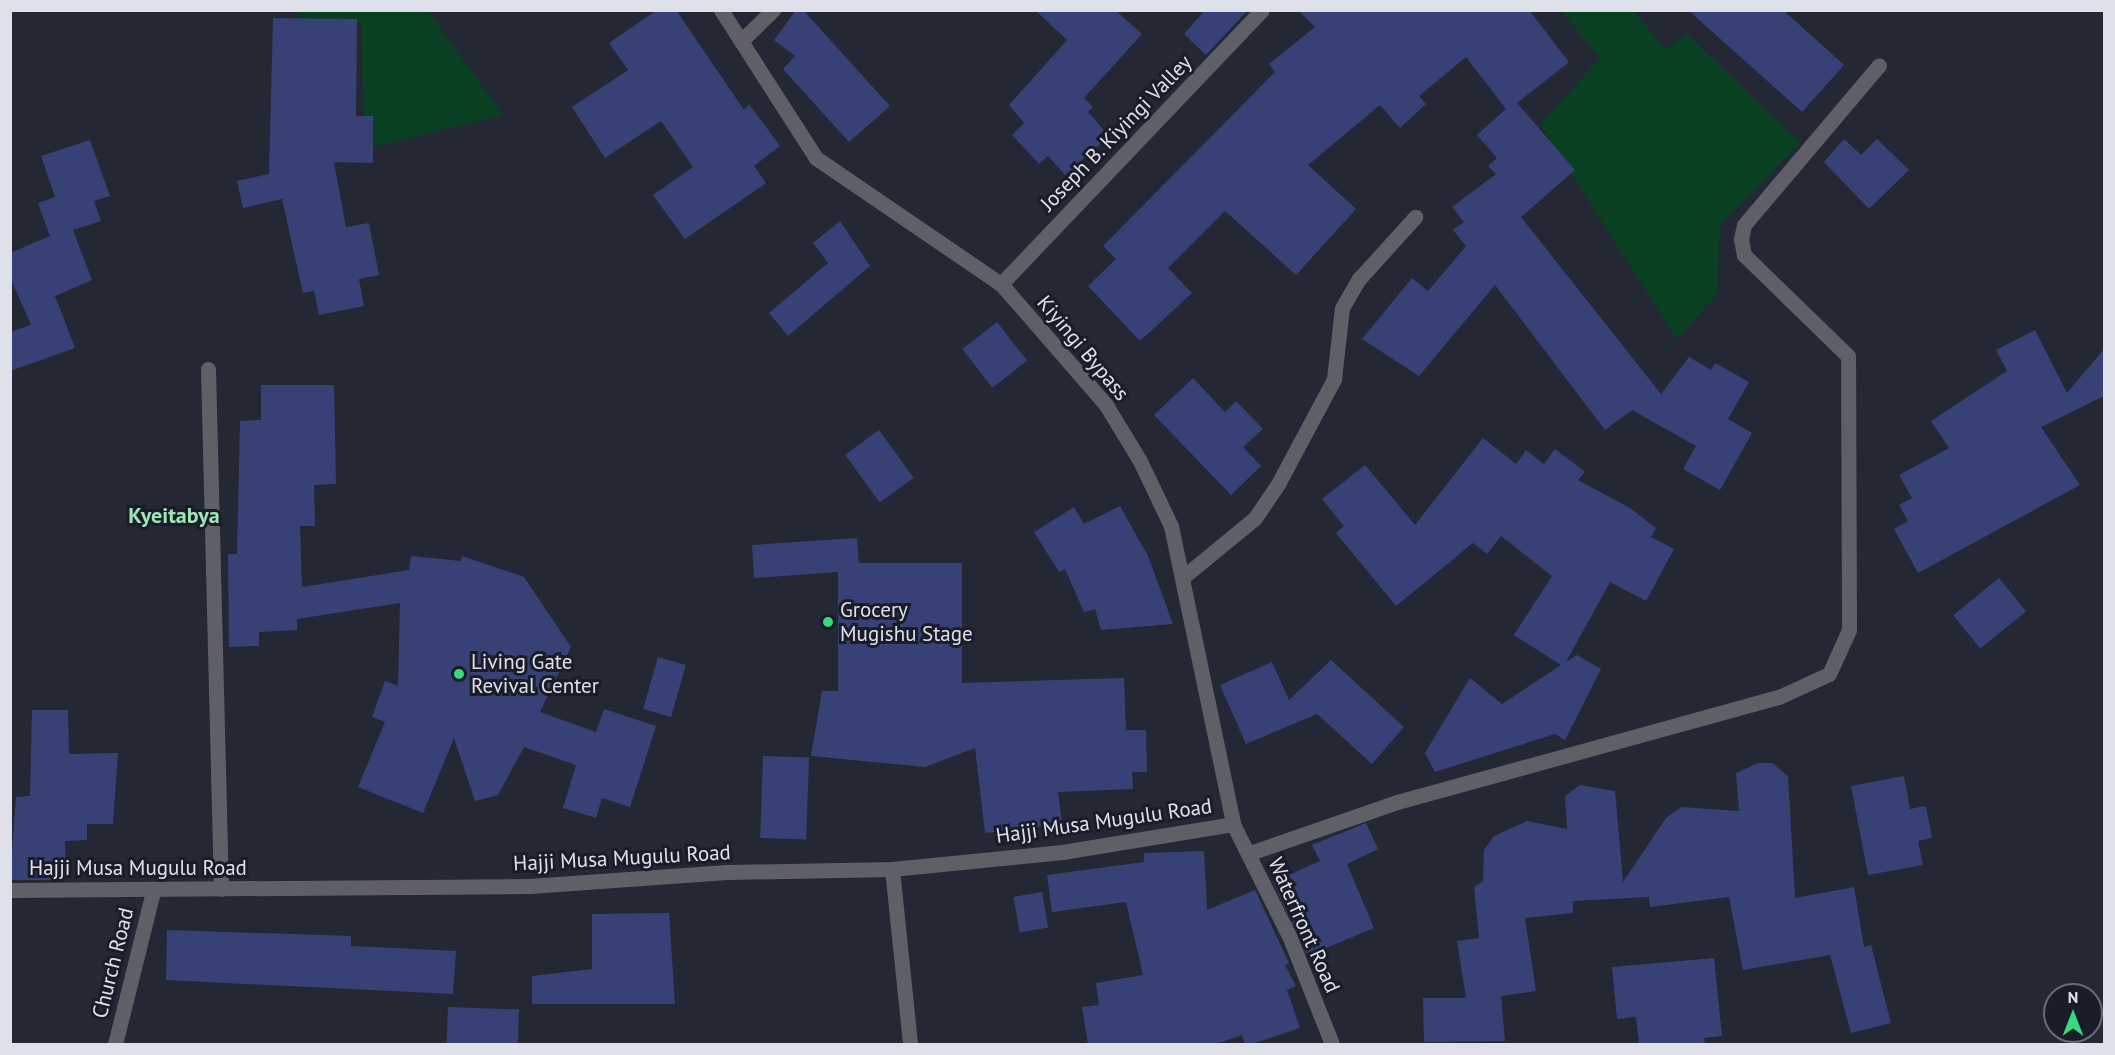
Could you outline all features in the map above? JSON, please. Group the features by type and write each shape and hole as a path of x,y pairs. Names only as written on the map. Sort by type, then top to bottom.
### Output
{"street":[{"name":"Kiyingi Bypass","path":"721,10 816,158 1001,284 1106,405 1171,526 1233,824"},
{"path":"741,41 773,10"},
{"name":"Joseph B. Kiyingi Valley","path":"1001,284 1262,10"},
{"path":"1250,853 1397,802 1779,697 1829,674 1849,630 1848,356 1744,255 1741,240 1744,225 1879,65"},
{"path":"1182,578 1248,525 1278,484 1334,380 1342,308 1359,279 1415,217"},
{"path":"208,369 221,889"},
{"name":"Waterfront Road","path":"1233,824 1250,853 1332,1044"},
{"name":"Hajji Musa Mugulu Road","path":"10,890 153,892 221,889 530,886 727,872 892,869 1062,852 1233,824"},
{"path":"892,869 910,1044"},
{"name":"Church Road","path":"115,1044 153,892"}],"green space":[{"path":"297,11 428,11 503,115 365,149 361,23 300,23"},
{"path":"1561,11 1634,11 1666,50 1687,34 1800,143 1720,224 1717,294 1677,339 1540,125 1600,58"}],"building":[{"path":"657,10 676,10 744,110 749,104 780,146 754,166 766,183 685,239 653,195 693,167 661,121 605,158 572,107 628,70 609,43"},
{"path":"796,10 803,10 890,106 849,142 783,69 795,56 774,40"},
{"path":"1035,10 1115,10 1142,34 1084,98 1093,107 1088,112 1109,136 1065,175 1048,156 1039,164 1012,135 1024,123 1009,105 1067,40"},
{"path":"1205,10 1248,10 1206,55 1184,34"},
{"path":"1298,10 1529,10 1569,62 1517,103 1575,170 1521,217 1661,394 1689,357 1711,370 1715,363 1749,382 1728,419 1752,433 1720,490 1683,469 1696,446 1632,410 1605,430 1495,285 1419,376 1362,339 1412,278 1428,291 1466,246 1453,230 1464,222 1452,207 1496,174 1488,166 1497,158 1477,135 1506,109 1466,57 1419,96 1426,104 1400,128 1380,105 1308,165 1356,209 1296,275 1225,211 1168,268 1192,293 1140,341 1088,286 1116,259 1103,246 1275,72 1269,64 1315,27"},
{"path":"1688,10 1783,10 1844,65 1802,112"},
{"path":"273,18 357,19 356,116 373,116 373,163 334,162 346,227 369,223 379,275 359,279 364,306 319,315 314,291 303,293 282,199 243,208 237,181 269,174"},
{"path":"1844,139 1861,155 1877,139 1909,170 1869,209 1824,162"},
{"path":"90,140 110,196 94,201 101,221 73,230 92,280 55,296 75,348 10,371 10,332 31,325 10,277 10,253 50,236 38,203 55,197 41,156"},
{"path":"840,221 870,266 788,336 769,313 828,263 813,243"},
{"path":"997,322 1027,361 992,388 962,349"},
{"path":"2035,330 2067,393 2104,349 2104,396 2041,427 2080,485 1918,573 1894,529 1908,521 1899,505 1912,498 1899,475 1949,448 1931,421 2007,371 1996,350"},
{"path":"1193,378 1225,412 1236,401 1263,429 1243,447 1261,466 1231,495 1154,415"},
{"path":"261,385 334,385 336,484 314,485 315,526 300,526 302,587 409,570 411,556 461,561 462,556 524,577 571,647 540,712 596,732 604,709 656,726 630,807 602,798 596,818 563,808 576,765 524,747 498,795 475,801 454,738 423,813 358,787 385,722 372,717 385,681 398,686 400,603 297,619 297,630 259,632 259,646 229,647 228,554 237,554 240,421 261,420"},
{"path":"879,430 914,478 880,502 845,455"},
{"path":"1483,438 1516,464 1526,450 1544,464 1555,449 1585,472 1578,480 1630,508 1656,528 1651,537 1674,549 1646,601 1610,582 1566,662 1577,655 1601,669 1565,740 1555,734 1435,772 1425,753 1470,678 1502,704 1561,665 1514,635 1552,576 1501,536 1487,554 1473,543 1396,606 1336,533 1344,526 1322,499 1365,465 1415,525"},
{"path":"1120,506 1148,556 1173,624 1101,630 1095,609 1084,612 1065,569 1059,572 1034,532 1074,507 1084,524"},
{"path":"857,538 859,563 962,563 962,683 1124,678 1126,730 1146,730 1147,772 1132,772 1133,789 1058,792 1062,824 985,833 975,748 925,767 811,756 822,691 838,691 838,572 754,578 752,545"},
{"path":"1999,578 2026,611 1980,649 1953,615"},
{"path":"658,657 686,665 671,717 643,709"},
{"path":"1331,660 1404,727 1372,764 1317,714 1246,744 1220,685 1272,662 1289,700"},
{"path":"32,710 68,710 69,754 118,753 113,824 87,824 87,840 65,841 66,869 57,869 57,880 10,880 16,797 30,796"},
{"path":"763,756 809,758 806,840 760,838"},
{"path":"1758,763 1772,763 1788,776 1795,898 1854,887 1864,947 1871,945 1891,1023 1851,1033 1830,955 1743,970 1729,897 1650,907 1649,897 1573,901 1573,913 1525,918 1536,991 1501,996 1505,1041 1424,1042 1423,998 1466,998 1457,941 1479,938 1474,887 1483,881 1484,850 1494,836 1527,821 1567,829 1565,796 1580,785 1615,791 1623,882 1666,818 1681,807 1739,811 1736,773"},
{"path":"1904,776 1910,809 1926,806 1932,838 1918,841 1923,865 1868,875 1851,786"},
{"path":"1366,823 1378,849 1347,864 1374,928 1307,956 1273,882 1320,861 1312,845"},
{"path":"1204,851 1207,910 1255,890 1289,963 1285,965 1296,986 1287,990 1300,1028 1252,1044 1245,1044 1242,1035 1216,1044 1088,1044 1082,1007 1099,1005 1096,983 1143,975 1126,902 1052,912 1047,875 1144,862 1144,853"},
{"path":"1042,892 1048,927 1020,932 1013,897"},
{"path":"669,913 675,1004 532,1004 532,976 592,969 592,914"},
{"path":"167,930 351,936 351,946 456,951 453,994 166,980"},
{"path":"1714,958 1722,1036 1704,1038 1705,1044 1639,1044 1636,1017 1617,1019 1612,967"},
{"path":"448,1007 519,1009 518,1044 447,1044"}],"place":[{"name":"Grocery Mugishu Stage","path":"828,622"},
{"name":"Living Gate Revival Center","path":"459,674"}],"district":[{"name":"Kyeitabya","path":"174,516"}]}
